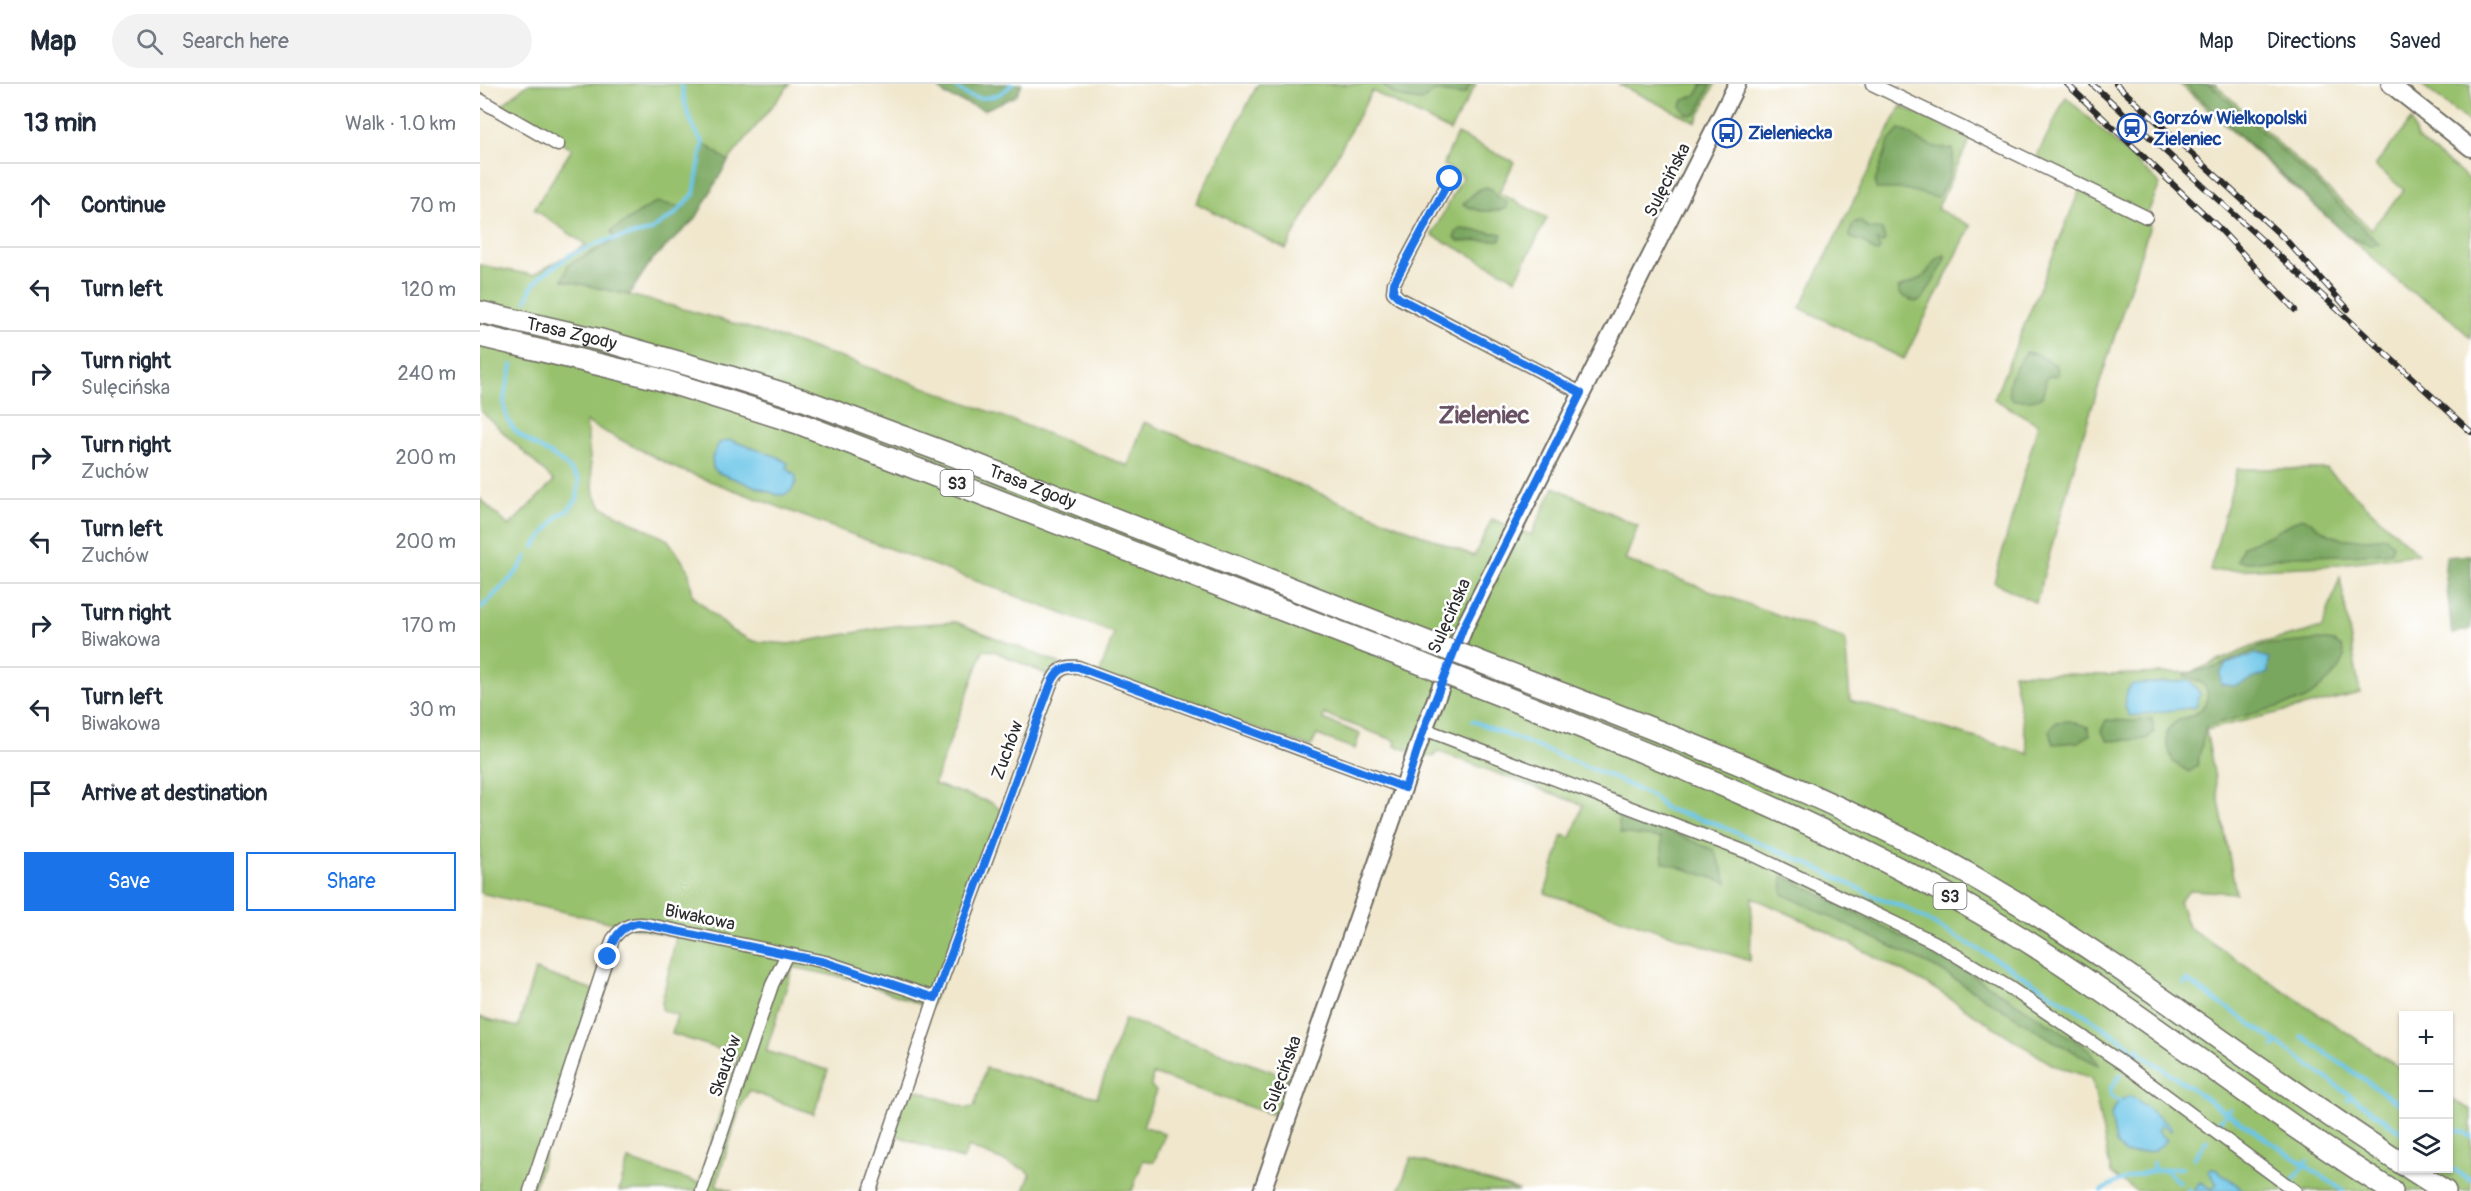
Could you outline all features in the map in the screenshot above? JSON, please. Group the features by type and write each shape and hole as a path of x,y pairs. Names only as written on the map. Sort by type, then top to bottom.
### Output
{"highway":[{"name":"Trasa Zgody","path":"480,312 543,325 651,353 804,400 1473,659 1795,788 1947,861 2076,939 2338,1123 2399,1162"},
{"name":"Trasa Zgody","path":"480,336 656,378 798,423 1422,664 1711,780 1798,819 1935,887 2060,962 2392,1191"},
{"path":"2417,1173 2445,1191"}],"street":[{"name":"Sulęcińska","path":"1262,1191 1424,729 1464,626 1737,84"},
{"path":"1872,84 2146,217"},
{"path":"2390,84 2471,148"},
{"path":"480,100 558,145"},
{"path":"1450,179 1394,283 1393,292 1399,298 1581,393"},
{"name":"Zuchów","path":"870,1191 935,998 1050,686 1059,670 1063,667 1078,667 1405,788"},
{"path":"1424,729 1749,853 1934,942 2010,988 2125,1065 2295,1191"},
{"name":"Biwakowa","path":"530,1191 613,939 618,932 631,924 638,923 854,970 935,998"},
{"name":"Skautów","path":"702,1191 772,985 787,954"}],"green space":[{"path":"527,84 790,84 728,161 703,143 694,194 681,208 612,231 616,239 568,265 563,280 665,304 783,338 956,399 1128,466 1144,422 1474,556 1492,519 1531,535 1554,487 1638,526 1625,560 1845,639 1850,700 2029,754 2013,673 2109,675 2192,672 2261,643 2322,628 2340,577 2360,693 2206,730 2236,893 2191,890 2179,901 2188,927 2399,1067 2399,1173 2453,1173 2453,1100 2471,1110 2471,1191 2136,1191 2111,1173 2092,1078 2053,1065 1932,987 1822,929 1752,897 1750,961 1545,893 1563,835 1571,838 1583,805 1437,751 1434,757 1425,756 1395,746 1396,741 1324,714 1323,719 1360,734 1355,749 1317,735 1311,747 1099,675 1114,633 678,469 586,422 594,494 602,507 668,540 688,569 693,596 732,631 753,641 789,644 894,626 956,622 1061,664 1048,675 994,651 983,650 934,784 992,803 1003,812 930,1008 855,980 793,967 766,1051 828,1070 814,1114 749,1091 740,1108 716,1185 733,1191 619,1191 628,1160 699,1183 738,1055 672,1034 677,1015 662,1010 662,1002 676,937 480,893 480,499 509,526 554,481 480,410 480,265 533,275 586,245 534,209 572,149 500,107"},
{"path":"936,84 1022,84 1016,96 984,110 945,95"},
{"path":"1258,84 1476,84 1450,131 1372,91 1286,249 1196,203"},
{"path":"1383,84 1471,84 1465,94 1435,91 1422,101 1390,92"},
{"path":"1618,84 1715,84 1696,122"},
{"path":"1703,84 1711,84 1697,114 1685,113 1681,106 1683,100 1696,95"},
{"path":"2180,84 2215,84 2371,229 2404,190 2375,166 2411,120 2417,138 2471,181 2471,338 2441,310 2408,290"},
{"path":"2185,84 2210,84 2379,244 2368,245 2348,236"},
{"path":"2421,84 2471,84 2471,124"},
{"path":"2066,97 2160,184 2146,217 2037,163 2038,154"},
{"path":"1901,106 1970,139 1937,209 1971,226 1904,359 1800,308"},
{"path":"1899,130 1928,145 1953,149 1949,175 1936,198 1905,189 1876,189 1875,182 1889,141"},
{"path":"1457,134 1514,162 1499,193 1547,218 1516,279 1432,235 1463,176 1443,165"},
{"path":"703,143 728,161 696,218 651,261 629,295 563,280 568,265 615,240 611,231 656,202 681,207 694,194"},
{"path":"1486,187 1492,189 1495,195 1507,203 1507,208 1484,211 1463,204 1478,190"},
{"path":"2081,187 2150,225 2080,445 2036,603 1994,582 2038,424 1994,399"},
{"path":"1861,221 1867,228 1882,230 1885,240 1883,243 1877,241 1880,249 1878,252 1850,237 1855,222"},
{"path":"1461,229 1502,234 1500,240 1458,241 1455,237 1456,232"},
{"path":"1945,255 1943,265 1922,300 1915,302 1901,295 1898,288 1922,278 1938,258"},
{"path":"2026,352 2039,355 2057,366 2058,375 2047,377 2042,397 2032,400 2012,400 2009,394 2010,381"},
{"path":"2237,469 2327,469 2418,554 2324,566 2210,571"},
{"path":"2301,518 2339,538 2386,537 2393,544 2391,552 2290,556 2252,562 2237,561 2243,546 2268,536"},
{"path":"2471,555 2471,629 2452,634 2445,569 2446,557"},
{"path":"2320,640 2334,642 2342,647 2344,657 2339,668 2321,688 2303,700 2206,726 2197,766 2189,772 2173,762 2167,742 2168,730 2175,723 2198,712 2206,702 2207,696 2205,686 2196,680 2184,677 2185,674 2216,667 2265,645"},
{"path":"2152,718 2154,732 2146,739 2108,741 2101,731 2106,720 2133,721"},
{"path":"2070,721 2088,727 2090,735 2078,742 2053,744 2050,730 2056,722"},
{"path":"1618,810 1714,850 1728,883 1663,862 1661,838 1620,833"},
{"path":"1782,875 1953,963 2089,1049 2100,1066 2052,1040 1940,970 1783,894"},
{"path":"535,970 597,991 533,1191 480,1191 480,1017 518,1027"},
{"path":"1125,1019 1288,1077 1276,1113 1270,1114 1153,1074 1151,1087 1156,1091 1143,1126 1165,1134 1154,1162 1143,1160 1132,1191 1024,1191 1030,1175 1026,1170 968,1147 963,1160 887,1132 903,1085 966,1108 974,1107 986,1068 1097,1097"},
{"path":"1411,1158 1520,1191 1399,1191"}],"water":[{"path":"730,440 778,457 788,463 787,468 796,476 792,490 778,495 719,473 713,468 712,458 719,443"},
{"path":"2255,654 2269,658 2268,673 2234,686 2221,684 2220,673 2226,664"},
{"path":"2190,681 2200,693 2196,707 2130,716 2125,707 2127,690 2133,684"},
{"path":"2129,1096 2171,1127 2171,1131 2161,1124 2157,1131 2167,1140 2154,1151 2125,1154 2116,1144 2111,1114 2119,1101"},
{"path":"2217,1170 2245,1191 2193,1191 2200,1182 2212,1189 2217,1184 2208,1171"}],"waterway":[{"path":"527,300 531,288 541,276 572,254 605,241 650,231 675,214 694,194 703,143 688,115 682,84"},
{"path":"954,84 967,95 983,98 999,94 1012,84"},
{"path":"512,365 504,402 509,423 515,431 531,443 565,464 579,480 577,499 568,510 558,516 534,547"},
{"path":"480,609 517,572 527,556"},
{"path":"1473,721 1612,777 1653,797 1666,809 1714,823 1811,865 1874,896 1904,907 2004,964 2081,1012 2344,1191"},
{"path":"2184,984 2186,980 2277,1042 2274,1047"},
{"path":"2301,1036 2399,1104"},
{"path":"2277,1042 2351,1096 2348,1100"},
{"path":"2131,1060 2140,1048"},
{"path":"2119,1101 2112,1097 2110,1090 2120,1075"},
{"path":"2351,1096 2399,1130"},
{"path":"2218,1124 2229,1109"},
{"path":"2453,1130 2461,1131 2471,1137"},
{"path":"2194,1158 2207,1140"},
{"path":"2294,1179 2307,1161"},
{"path":"2153,1163 2154,1170"},
{"path":"2101,1191 2110,1185 2140,1174 2182,1168"},
{"path":"2164,1169 2180,1183"},
{"path":"2453,1169 2471,1180"}],"railway":[{"path":"2067,84 2219,228 2295,310"},
{"path":"2092,84 2471,432"},
{"path":"2116,84 2286,240 2348,309"}],"place":[{"name":"Gorzów Wielkopolski Zieleniec","path":"2132,128"},
{"name":"Zieleniecka","path":"1727,133"}],"district":[{"name":"Zieleniec","path":"1484,415"}],"route":[{"path":"608,957 613,939 618,932 631,924 638,923 825,962 935,998 1053,678 1063,667 1078,667 1405,788 1424,729 1464,626 1581,393 1399,298 1393,292 1394,283 1450,179"}]}
